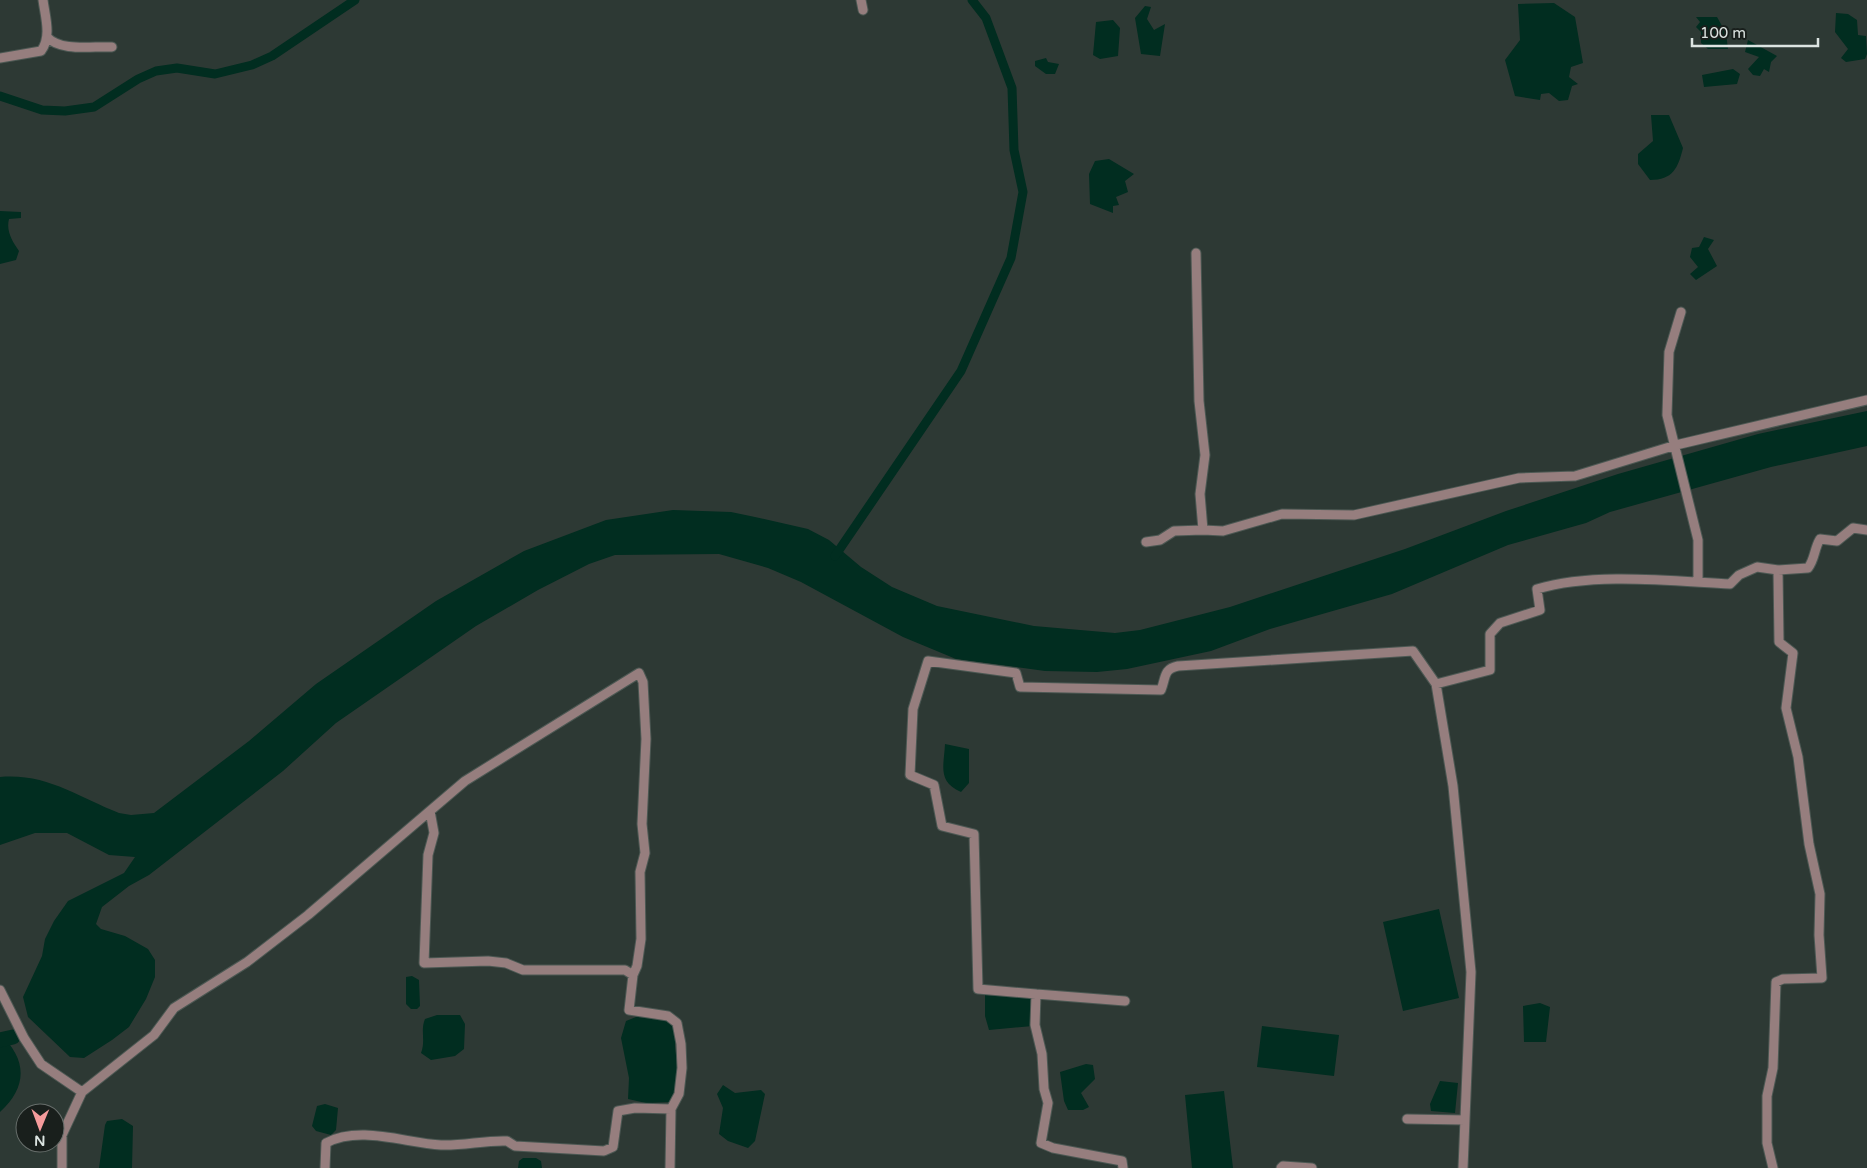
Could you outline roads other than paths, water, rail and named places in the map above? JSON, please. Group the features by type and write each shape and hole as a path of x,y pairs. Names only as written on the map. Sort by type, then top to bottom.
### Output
{"street":[{"path":"0,58 41,51 47,37 43,0"},
{"path":"861,0 863,10"},
{"path":"47,37 52,42 61,45 112,47"},
{"path":"1196,253 1199,401 1205,455 1200,494 1203,530"},
{"path":"1681,312 1669,352 1667,414 1677,448 1698,540 1698,582"},
{"path":"1146,542 1160,540 1174,531 1223,531 1282,514 1354,515 1519,478 1575,476 1867,400"},
{"path":"1436,684 1490,670 1490,634 1500,623 1540,610 1537,589 1560,582 1635,580 1730,584 1740,574 1757,567 1778,570 1808,568 1813,561 1814,549 1820,539 1837,541 1853,528 1867,530"},
{"path":"1773,1168 1767,1143 1767,1096 1773,1068 1776,982 1783,979 1822,978 1819,935 1820,894 1809,844 1798,758 1786,708 1793,653 1780,642 1778,570"},
{"path":"1125,1002 978,989 974,834 942,826 934,785 910,775 913,709 928,661 1016,673 1020,687 1161,690 1166,672 1170,668 1178,666 1412,651 1436,684 1453,786 1471,972 1462,1168"},
{"path":"62,1168 62,1135 82,1092 154,1035 174,1008 247,962 308,916 464,781 639,673 643,682 646,739 642,800 645,853 640,872 641,939 628,1010 668,1016 677,1023 682,1044 682,1068 679,1094 671,1109 670,1168"},
{"path":"430,810 434,833 428,855 424,964 488,961 506,963 523,970 626,970 633,975"},
{"path":"0,990 20,1031 41,1064 82,1092"},
{"path":"1036,994 1035,1025 1042,1054 1044,1089 1048,1103 1041,1143 1053,1148 1122,1161 1123,1168"},
{"path":"325,1168 326,1143 338,1136 355,1135 442,1145 507,1141 514,1146 604,1151 613,1147 618,1111 635,1108 671,1109"},
{"path":"1407,1120 1464,1120"},
{"path":"1281,1168 1283,1166 1312,1168"}],"waterway":[{"path":"0,96 42,110 65,111 94,107 138,79 156,71 177,68 215,74 252,65 272,56 355,0"},
{"path":"835,556 961,371 1011,258 1023,192 1014,150 1012,88 986,18 972,0"},
{"path":"0,1040 13,1037"}]}
